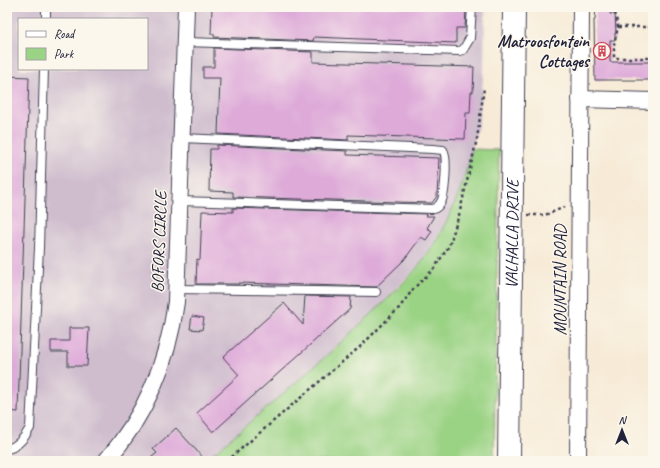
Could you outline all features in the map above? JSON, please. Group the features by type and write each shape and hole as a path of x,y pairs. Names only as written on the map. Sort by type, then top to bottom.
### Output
{"main road":[{"name":"VALHALLA DRIVE","path":"509,461 514,7"}],"street":[{"name":"BOFORS CIRCLE","path":"106,461 132,428 154,387 168,347 174,317 180,201 186,7"},
{"name":"MOUNTAIN ROAD","path":"578,461 581,7"},
{"path":"580,99 653,101"}],"lane":[{"path":"46,7 46,18"},
{"path":"185,42 459,51 463,50 470,38 472,7"},
{"path":"7,449 12,448 24,438 30,428 39,248 44,70"},
{"path":"180,201 434,209 439,206 443,198 446,159 443,150 434,148 182,138"},
{"path":"176,289 376,292"}],"path":[{"path":"614,7 617,27 614,44 614,58 653,58"},
{"path":"653,20 650,27 653,33"},
{"path":"617,27 650,27"},
{"path":"524,214 545,215 570,205 580,205"}],"shaded area":[{"path":"7,7 485,7 484,69 479,121 467,173 448,219 423,260 382,304 318,364 204,461 7,461"}],"green space":[{"path":"472,149 499,150 494,461 204,461 343,341 417,268 432,248 447,221 459,193"}],"building":[{"path":"212,7 466,7 465,28 456,28 456,43 314,37 313,41 214,37 214,34 211,34"},
{"name":"Matroosfontein Cottages","path":"596,7 610,7 610,14 615,14 616,33 615,40 610,40 610,62 653,62 653,80 595,80 594,20"},
{"path":"214,48 313,52 313,62 474,67 470,113 466,113 465,139 348,135 348,140 218,134 220,78 203,78 203,67 214,67"},
{"path":"7,76 29,77 18,412 7,411"},
{"path":"217,145 347,151 347,155 439,158 437,196 432,203 233,197 233,192 209,191 210,149 217,149"},
{"path":"233,208 427,214 426,216 434,216 427,228 432,231 426,240 421,237 404,260 376,287 239,283 196,284 197,259 200,260 202,211 233,212"},
{"path":"305,296 351,297 350,309 213,432 197,413 239,375 223,357 284,303 303,325"},
{"path":"192,316 204,318 202,330 190,329"},
{"path":"69,328 89,328 87,366 68,366 68,352 51,352 51,341 69,341"},
{"path":"176,428 206,461 147,461 157,453 153,449"}],"place":[{"name":"Matroosfontein Cottages","path":"602,51"}]}
